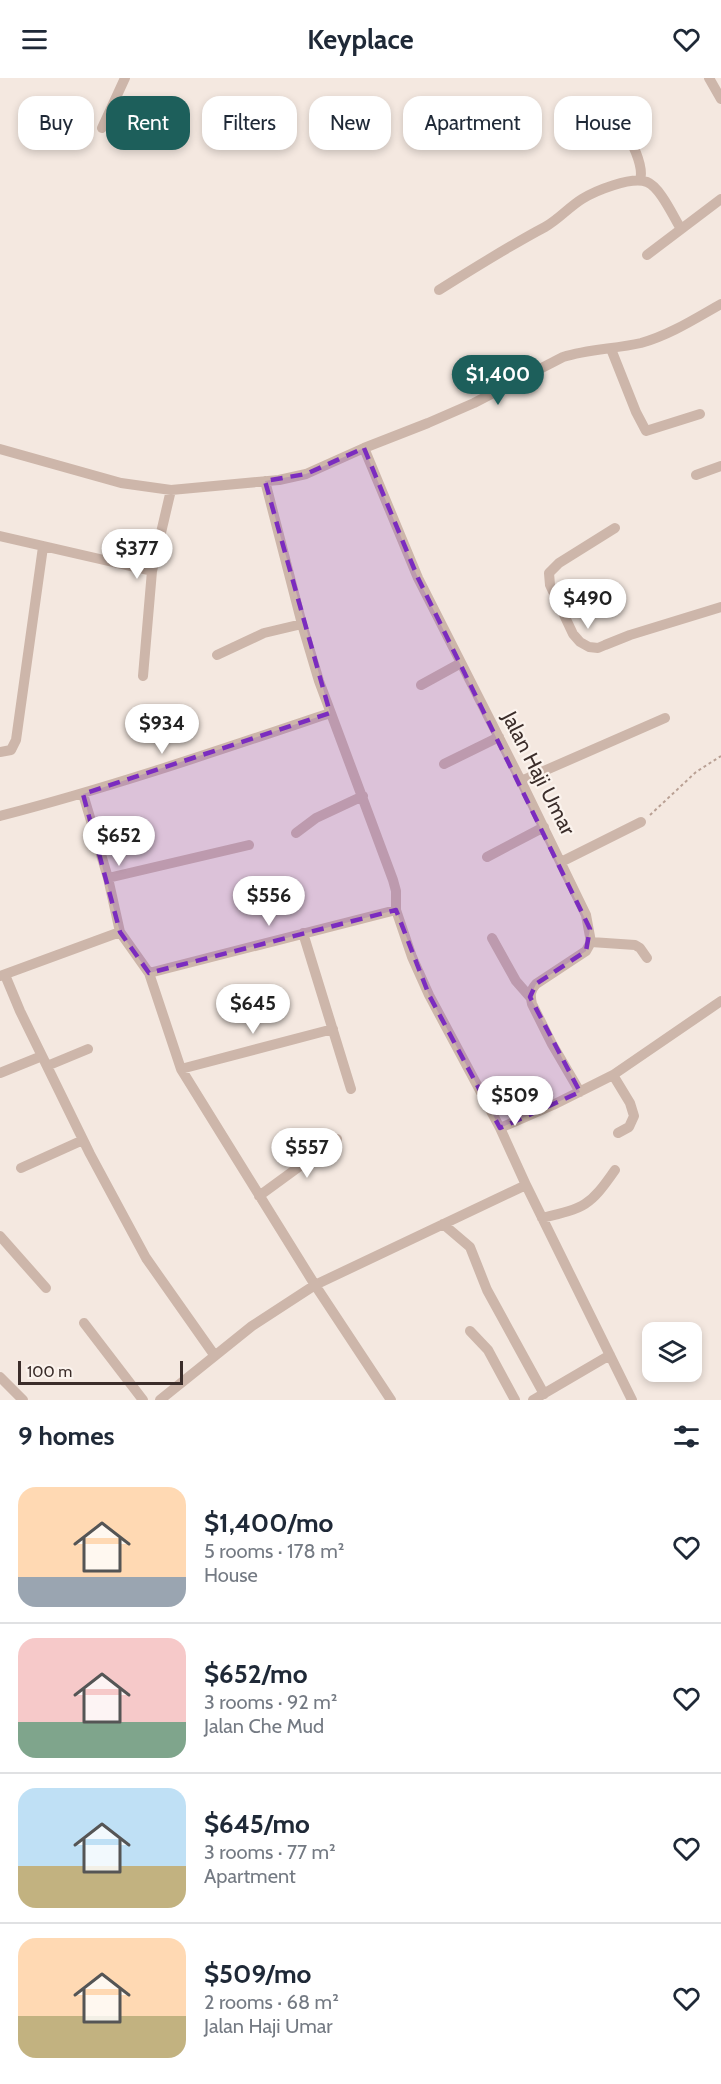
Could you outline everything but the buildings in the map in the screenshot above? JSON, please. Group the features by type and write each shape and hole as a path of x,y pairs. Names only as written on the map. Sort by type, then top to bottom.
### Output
{"street":[{"path":"102,128 125,78"},
{"path":"709,78 721,99"},
{"path":"634,150 642,174 640,180"},
{"path":"440,290 530,234 548,226 582,199 627,182 640,180 656,188 681,229"},
{"path":"647,255 721,198"},
{"path":"0,449 121,483 171,490 265,482 306,474 474,403 563,357 578,352 611,350 645,342 680,327 721,304"},
{"path":"611,350 646,431 699,414"},
{"name":"Jalan Haji Umar","path":"364,448 418,578 586,915 591,942"},
{"path":"696,475 721,466"},
{"path":"265,482 302,624 330,713 393,880 396,891 396,910 412,957 429,995 500,1128 632,1400"},
{"path":"143,676 152,571 171,490"},
{"path":"615,528 559,563 549,573 550,585 573,634 580,642 589,647 598,648 630,635 719,612"},
{"path":"0,536 152,571"},
{"path":"0,752 11,750 16,740 43,547"},
{"path":"217,655 264,633 302,624"},
{"path":"421,685 461,663"},
{"path":"0,816 83,794 330,713"},
{"path":"521,781 665,718"},
{"path":"444,764 499,737"},
{"path":"83,794 108,878 120,932 149,974 181,1069 315,1285 391,1400"},
{"path":"296,833 316,818 363,796"},
{"path":"561,862 641,822"},
{"path":"487,857 544,827"},
{"path":"108,878 249,845"},
{"path":"149,974 396,910"},
{"path":"120,932 2,975 83,1140 146,1258 215,1356"},
{"path":"303,933 351,1089"},
{"path":"492,938 516,981 530,997"},
{"path":"580,1092 532,1004 531,990 536,984 577,959 586,951 591,942 635,945 648,958"},
{"path":"500,1128 613,1075 721,1001"},
{"path":"181,1069 333,1029"},
{"path":"0,1073 88,1049"},
{"path":"613,1075 630,1103 634,1116 629,1127 618,1133"},
{"path":"259,1196 337,1139"},
{"path":"21,1168 83,1140"},
{"path":"542,1218 580,1208 601,1192 615,1170"},
{"path":"160,1400 252,1326 315,1285 526,1185"},
{"path":"443,1224 470,1247 487,1290 544,1394"},
{"path":"0,1236 46,1288"},
{"path":"84,1323 143,1400"},
{"path":"470,1330 488,1350 515,1400"},
{"path":"533,1400 610,1355"},
{"path":"0,1377 23,1400"}],"path":[{"path":"641,822 696,772 721,756"}],"highlighted area":[{"path":"364,448 418,578 590,929 586,951 536,984 530,997 580,1092 500,1128 429,995 396,910 149,973 120,932 83,794 330,713 265,481 306,474"}]}
